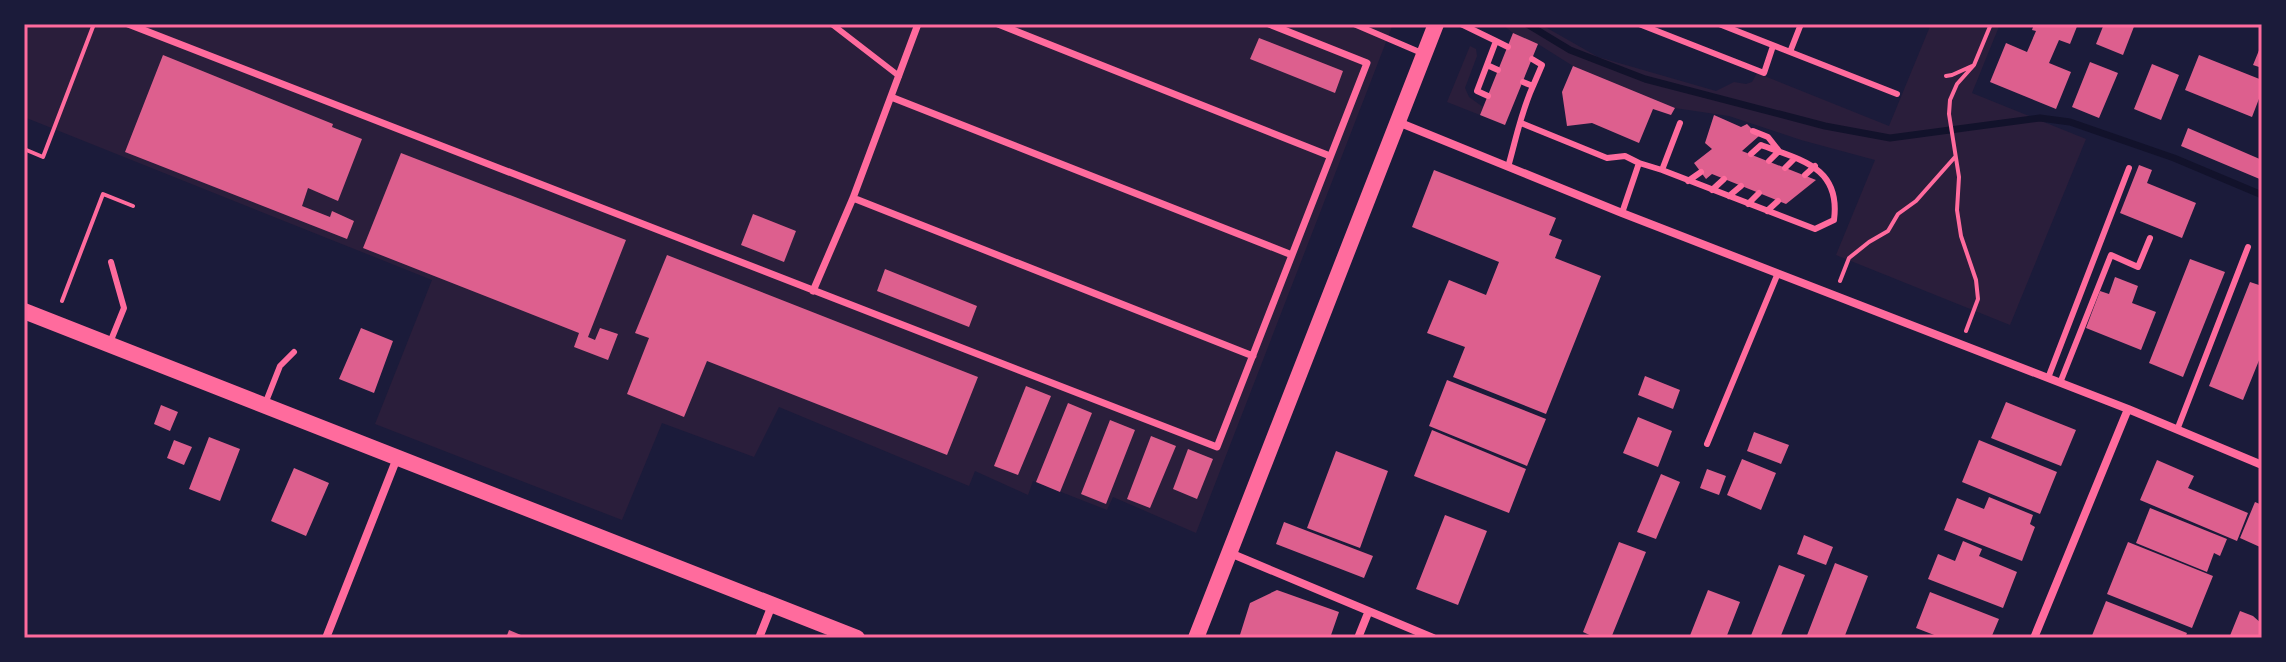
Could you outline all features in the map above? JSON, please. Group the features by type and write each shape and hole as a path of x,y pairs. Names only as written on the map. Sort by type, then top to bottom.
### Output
{"main road":[{"path":"1196,638 1436,24"},
{"path":"25,315 109,345 857,638"}],"street":[{"path":"128,24 1217,447 1367,63 1269,24"},
{"path":"813,291 853,198 918,24"},
{"path":"998,24 1330,156"},
{"path":"891,97 1292,255"},
{"path":"1398,122 1622,213 2128,409 2262,465"},
{"path":"853,198 1253,356"},
{"path":"2034,638 2128,409"},
{"path":"326,638 397,458"},
{"path":"1229,553 1433,638"},
{"path":"759,638 772,605"},
{"path":"1358,638 1368,613"}],"lane":[{"path":"1354,24 1425,54"},
{"path":"1461,24 1508,47"},
{"path":"1639,24 1764,73 1773,46"},
{"path":"1719,24 1897,94"},
{"path":"1790,52 1801,24"},
{"path":"833,25 899,76"},
{"path":"1488,96 1477,91 1496,41"},
{"path":"1508,167 1521,123 1521,112 1542,65 1532,59"},
{"path":"1487,65 1498,70"},
{"path":"1523,82 1533,86"},
{"path":"1512,108 1521,112"},
{"path":"1521,123 1607,158 1625,156 1815,229 1834,220 1836,204 1830,182 1815,166 1761,145 1751,154"},
{"path":"1662,170 1680,123"},
{"path":"1753,131 1768,137 1779,151"},
{"path":"1769,161 1779,151"},
{"path":"1785,168 1795,158"},
{"path":"1622,213 1639,163"},
{"path":"1805,175 1815,166"},
{"path":"2048,378 2129,168"},
{"path":"1688,181 1701,172"},
{"path":"1712,190 1724,179"},
{"path":"1729,196 1741,186"},
{"path":"1748,204 1759,193"},
{"path":"1767,211 1778,201"},
{"path":"2060,383 2111,255 2138,267 2150,238"},
{"path":"2177,430 2248,247"},
{"path":"109,345 124,308 111,262"},
{"path":"1707,444 1778,273"},
{"path":"265,406 280,366 294,352"}],"path":[{"path":"24,149 43,157 94,24"},
{"path":"1961,344 1978,299 1976,280 1961,236 1957,210 1959,177 1949,114 1950,100 1957,84 1974,65 1991,24"},
{"path":"1946,76 1974,65"},
{"path":"1835,295 1849,258 1888,231 1898,214 1916,201 1955,157"},
{"path":"62,301 103,194 133,206"}],"shaded area":[{"path":"24,24 1393,24 1196,533 1113,497 1107,510 1033,481 1028,495 975,471 969,486 779,407 754,457 662,423 622,520 375,424 432,280 24,117"},
{"path":"1502,24 1540,24 1598,57 1716,91 1734,82 1752,82 1757,73 1889,126 1931,24 2000,24 1972,93 2086,139 2010,325 1836,255 1875,160 1729,116 1675,108 1573,66"},
{"path":"1470,46 1476,49 1477,56 1465,88 1469,97 1483,107 1480,115 1447,102"}],"building":[{"path":"2034,24 2078,24 2070,44 2059,40 2049,63 2071,72 2056,109 1990,82 2006,43 2027,52 2036,31 2032,30"},
{"path":"2104,24 2135,24 2123,55 2096,44"},
{"path":"1513,33 1538,44 1505,125 1480,115"},
{"path":"1259,38 1343,71 1335,93 1250,59"},
{"path":"2262,43 2262,68 2253,65"},
{"path":"163,55 333,124 332,127 362,139 338,201 308,188 302,206 330,217 332,211 354,221 347,239 125,152"},
{"path":"2199,55 2262,80 2262,91 2252,117 2185,90"},
{"path":"2090,62 2118,73 2099,118 2072,107"},
{"path":"2152,64 2179,75 2161,120 2134,109"},
{"path":"1573,66 1675,108 1671,115 1653,109 1639,143 1592,123 1567,126 1562,92"},
{"path":"1714,115 1741,127 1747,124 1759,136 1742,151 1816,180 1786,204 1712,174 1706,179 1694,163 1712,149 1705,143"},
{"path":"2188,128 2262,160 2262,180 2181,146"},
{"path":"401,153 626,240 588,337 595,340 600,328 618,334 608,360 574,347 579,333 363,248"},
{"path":"2139,165 2152,170 2147,183 2196,203 2182,238 2120,213"},
{"path":"1434,170 1556,218 1549,235 1562,240 1555,258 1601,276 1546,414 1453,377 1465,347 1427,333 1449,280 1486,295 1499,262 1412,227"},
{"path":"753,214 796,231 784,262 741,245"},
{"path":"667,255 978,377 947,455 707,361 684,417 627,394 649,338 635,333"},
{"path":"2190,259 2225,272 2183,377 2149,363"},
{"path":"885,269 977,306 969,327 877,291"},
{"path":"2115,277 2138,286 2132,303 2156,312 2141,350 2086,328 2100,291 2109,294"},
{"path":"2250,282 2262,286 2262,353 2243,400 2209,386"},
{"path":"361,328 393,341 374,393 339,379"},
{"path":"1645,376 1680,390 1673,409 1638,395"},
{"path":"1447,380 1546,419 1527,466 1429,426"},
{"path":"1026,386 1051,396 1018,475 994,466"},
{"path":"2006,402 2076,430 2061,466 1991,438"},
{"path":"1068,403 1092,413 1060,492 1036,482"},
{"path":"161,405 178,412 170,431 154,424"},
{"path":"1638,417 1672,431 1658,467 1623,453"},
{"path":"1110,420 1135,430 1106,504 1081,494"},
{"path":"1432,430 1526,469 1509,513 1414,476"},
{"path":"1754,432 1789,445 1781,464 1747,451"},
{"path":"1151,436 1176,446 1150,508 1127,499"},
{"path":"209,437 240,449 220,501 189,489"},
{"path":"174,440 192,447 184,465 167,458"},
{"path":"1979,440 2057,472 2040,514 1962,482"},
{"path":"1188,449 1213,459 1197,499 1173,489"},
{"path":"1336,451 1388,471 1360,548 1307,528"},
{"path":"1742,459 1776,473 1761,510 1727,495"},
{"path":"2157,460 2194,476 2188,488 2248,513 2237,541 2140,500"},
{"path":"294,468 329,483 306,536 271,521"},
{"path":"1707,469 1726,476 1719,495 1700,488"},
{"path":"1661,474 1680,482 1656,539 1637,532"},
{"path":"1989,497 2033,515 2030,524 2035,527 2022,561 1944,530 1957,498 1984,509"},
{"path":"2255,502 2262,505 2260,547 2240,538"},
{"path":"2150,508 2227,539 2220,556 2214,553 2207,572 2136,543"},
{"path":"1445,515 1487,531 1458,605 1416,589"},
{"path":"1284,522 1373,556 1364,578 1276,544"},
{"path":"1804,535 1833,547 1826,565 1797,554"},
{"path":"1963,541 1982,549 1979,556 2017,572 2003,608 1928,579 1938,554 1955,561"},
{"path":"1619,542 1646,552 1611,638 1596,638 1583,632"},
{"path":"2128,542 2213,576 2192,628 2107,594"},
{"path":"1835,563 1868,576 1844,638 1806,638"},
{"path":"1779,565 1805,575 1780,638 1750,638"},
{"path":"1277,590 1339,612 1330,638 1239,638 1250,603"},
{"path":"1708,590 1740,602 1726,638 1689,638"},
{"path":"1930,592 1999,619 1991,638 1942,638 1916,628"},
{"path":"2106,601 2187,633 2185,638 2091,638"},
{"path":"2240,611 2262,624 2262,638 2229,638"},
{"path":"509,630 528,638 506,638"}],"waterway":[{"path":"1527,24 1570,50 1645,79 1825,126 1890,138 2040,118 2070,122 2174,158 2262,195"}]}
